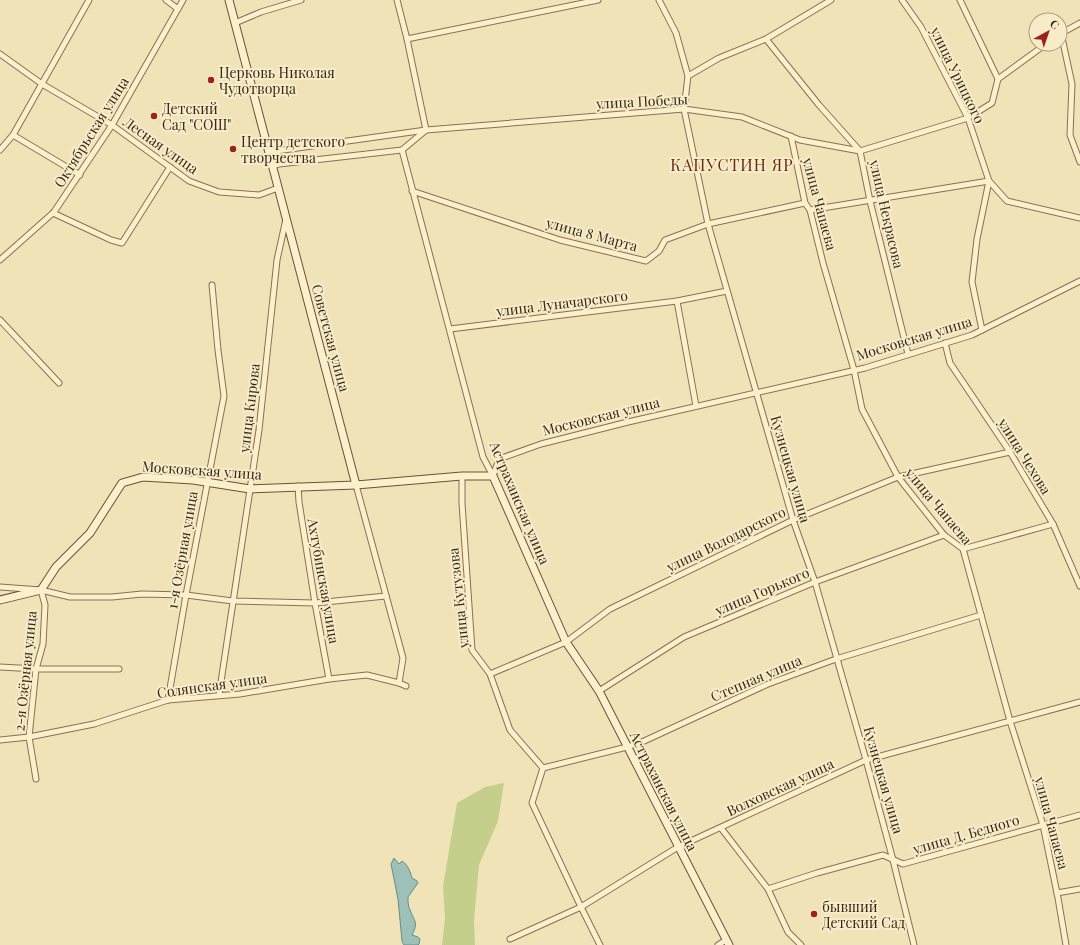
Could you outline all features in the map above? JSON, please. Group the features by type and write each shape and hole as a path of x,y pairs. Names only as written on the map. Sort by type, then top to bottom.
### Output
{"street":[{"path":"0,150 13,135 89,0"},
{"path":"166,0 178,9"},
{"name":"Октябрьская улица","path":"0,260 54,213 112,125 183,0"},
{"name":"Советская улица","path":"229,0 356,485 403,658 399,683"},
{"path":"235,23 261,12 301,0"},
{"path":"272,166 402,150 426,130 407,39 397,0"},
{"path":"407,39 598,0"},
{"name":"Кузнецкая улица","path":"659,0 676,33 688,76 684,109 708,224 793,520 815,582 866,760 914,945"},
{"path":"688,76 720,58 766,39 830,0"},
{"name":"улица Урицкого","path":"902,0 921,27 968,118 989,181 977,240 972,282 982,330"},
{"path":"960,0 998,79 1035,52"},
{"path":"1068,30 1080,23"},
{"name":"улица Некрасова","path":"766,39 819,105 860,151 870,201 908,354"},
{"path":"1065,52 1072,84 1070,135 1080,162"},
{"name":"Лесная улица","path":"0,54 42,84 112,125 189,182 218,192 259,195 278,188"},
{"name":"улица Победы","path":"268,152 426,130 684,109 742,117 800,140 860,151 968,118 992,103 998,79"},
{"path":"13,135 80,175"},
{"name":"улица Чапаева","path":"791,136 805,203 810,210 823,263 854,370 862,409 898,477 944,535 963,549 1010,721 1043,825 1066,945"},
{"name":"Астраханская улица","path":"402,150 483,457 493,476 566,642 599,691 727,942"},
{"path":"54,213 111,240 122,243 170,167"},
{"path":"810,210 989,181 1007,202 1080,218"},
{"name":"улица 8 Марта","path":"412,191 560,240 646,261 659,251 665,240 708,224 805,203"},
{"name":"улица Кирова","path":"219,695 259,430 277,260 286,218"},
{"name":"Московская улица","path":"41,590 56,567 90,533 122,483 143,477 207,482 250,489 356,485 462,476 493,476 499,459 540,444 696,406 854,370 972,335 1080,281"},
{"name":"1-я Озёрная улица","path":"168,700 186,595 224,396 212,285"},
{"name":"улица Луначарского","path":"450,329 676,301 727,291"},
{"path":"676,301 696,406"},
{"path":"0,320 59,383"},
{"name":"улица Чехова","path":"944,343 950,363 1010,452 1053,524 1080,586"},
{"name":"улица Володарского","path":"490,674 566,642 610,609 793,520 898,477 1010,452"},
{"name":"улица Кутузова","path":"462,476 462,503 472,650 490,674 510,730 543,768"},
{"name":"Ахтубинская улица","path":"298,486 299,502 315,603 329,679"},
{"path":"963,549 1053,524"},
{"name":"улица Горького","path":"599,691 684,638 815,582 944,535"},
{"path":"0,587 41,590 70,597 112,597 142,594 186,595 233,601 315,603 386,596"},
{"path":"0,600 41,590"},
{"name":"2-я Озёрная улица","path":"36,779 29,737 36,669 43,644 45,605 41,590"},
{"name":"Степная улица","path":"543,768 642,742 768,684 836,658 981,615"},
{"path":"0,667 36,669 119,669"},
{"name":"Солянская улица","path":"0,740 29,737 94,724 168,700 240,694 329,679 367,675 406,686"},
{"name":"Волховская улица","path":"510,939 581,907 678,847 866,760 1080,702"},
{"path":"543,768 532,803 600,945"},
{"name":"улица Д. Бедного","path":"768,890 817,873 883,855 903,864 1080,815"},
{"path":"721,828 768,890 788,932 801,945"},
{"path":"1057,893 1080,889"},
{"path":"718,945 727,942"}],"green space":[{"path":"504,783 498,821 479,865 474,921 475,945 442,945 445,919 443,886 457,803 485,787"}],"water":[{"path":"394,858 399,864 402,861 406,864 412,878 418,883 408,897 408,904 415,924 412,935 420,939 418,945 404,945 402,941 398,899 391,864"}],"place":[{"name":"Церковь Николая Чудотворца","path":"211,80"},
{"name":"Детский Сад \"СОШ\"","path":"154,116"},
{"name":"Центр детского творчества","path":"233,149"},
{"name":"бывший Детский Сад","path":"814,914"}],"district":[{"name":"КАПУСТИН ЯР","path":"732,164"}]}
